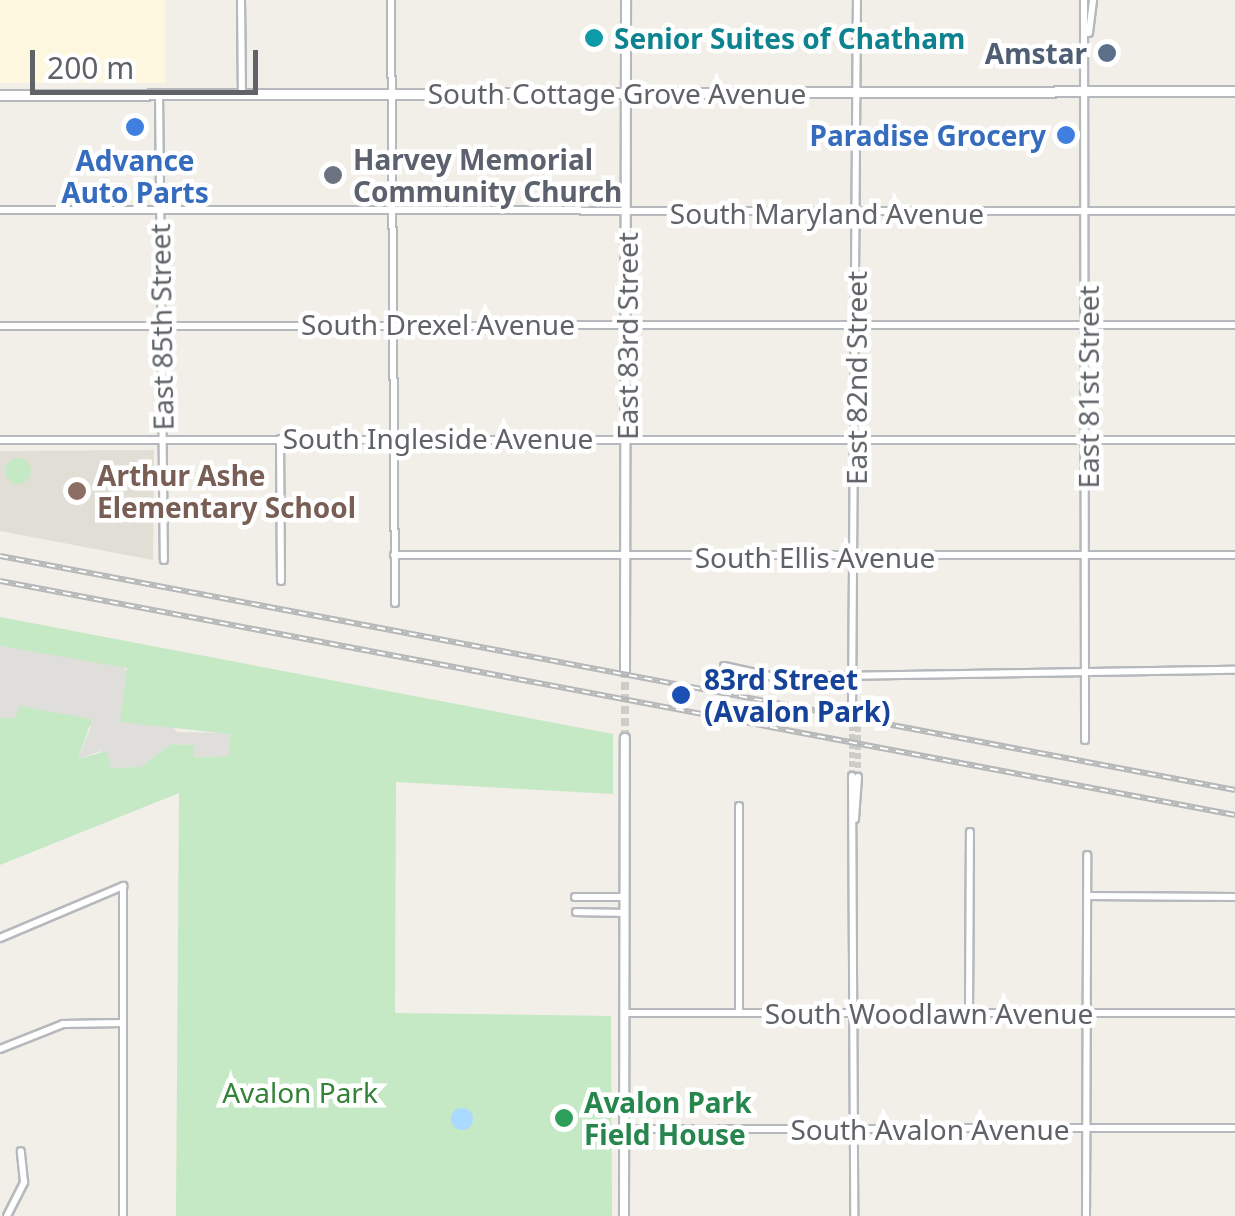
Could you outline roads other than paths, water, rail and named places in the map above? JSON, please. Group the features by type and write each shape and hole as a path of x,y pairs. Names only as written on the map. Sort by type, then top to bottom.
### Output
{"main road":[{"name":"South Cottage Grove Avenue","path":"0,95 1235,91"}],"street":[{"path":"241,0 242,94"},
{"path":"391,0 394,603"},
{"name":"East 83rd Street","path":"625,672 626,0"},
{"name":"East 82nd Street","path":"855,710 857,0"},
{"name":"East 81st Street","path":"1084,0 1088,34 1086,740"},
{"name":"East 81st Street","path":"1088,34 1094,0"},
{"name":"East 85th Street","path":"158,94 164,560"},
{"name":"South Maryland Avenue","path":"0,210 1235,212"},
{"name":"South Drexel Avenue","path":"0,326 1235,325"},
{"path":"280,439 280,581"},
{"name":"South Ingleside Avenue","path":"0,440 1235,440"},
{"name":"South Ellis Avenue","path":"394,555 1235,555"},
{"path":"724,666 774,677 1235,670"},
{"path":"624,1216 625,738"},
{"path":"854,1216 855,776"},
{"path":"739,806 739,1013"},
{"path":"969,1013 970,832"},
{"path":"1086,1216 1087,855"},
{"path":"0,938 123,886 122,1216"},
{"path":"1087,896 1235,897"},
{"path":"576,897 624,897"},
{"path":"576,912 624,913"},
{"name":"South Woodlawn Avenue","path":"624,1013 1235,1013"},
{"path":"0,1049 63,1024 122,1022"},
{"name":"South Avalon Avenue","path":"624,1129 1235,1128"},
{"path":"8,1216 24,1182 21,1151"}],"water":[{"path":"462,1108 470,1111 470,1127 462,1130 454,1127 451,1119 454,1111"}],"tunnel":[{"path":"625,671 625,738"},
{"path":"852,709 852,776"},
{"path":"858,710 858,777"}],"railway":[{"path":"0,556 1235,790"},
{"path":"0,581 1235,815"}],"place":[{"name":"Senior Suites of Chatham","path":"594,38"},
{"name":"Amstar","path":"1107,53"},
{"name":"Advance Auto Parts","path":"135,127"},
{"name":"Paradise Grocery","path":"1066,135"},
{"name":"Harvey Memorial Community Church","path":"333,175"},
{"name":"Arthur Ashe Elementary School","path":"77,491"},
{"name":"83rd Street (Avalon Park)","path":"681,695"},
{"name":"Avalon Park Field House","path":"564,1118"}],"park label":[{"name":"Avalon Park","path":"300,1092"}]}
